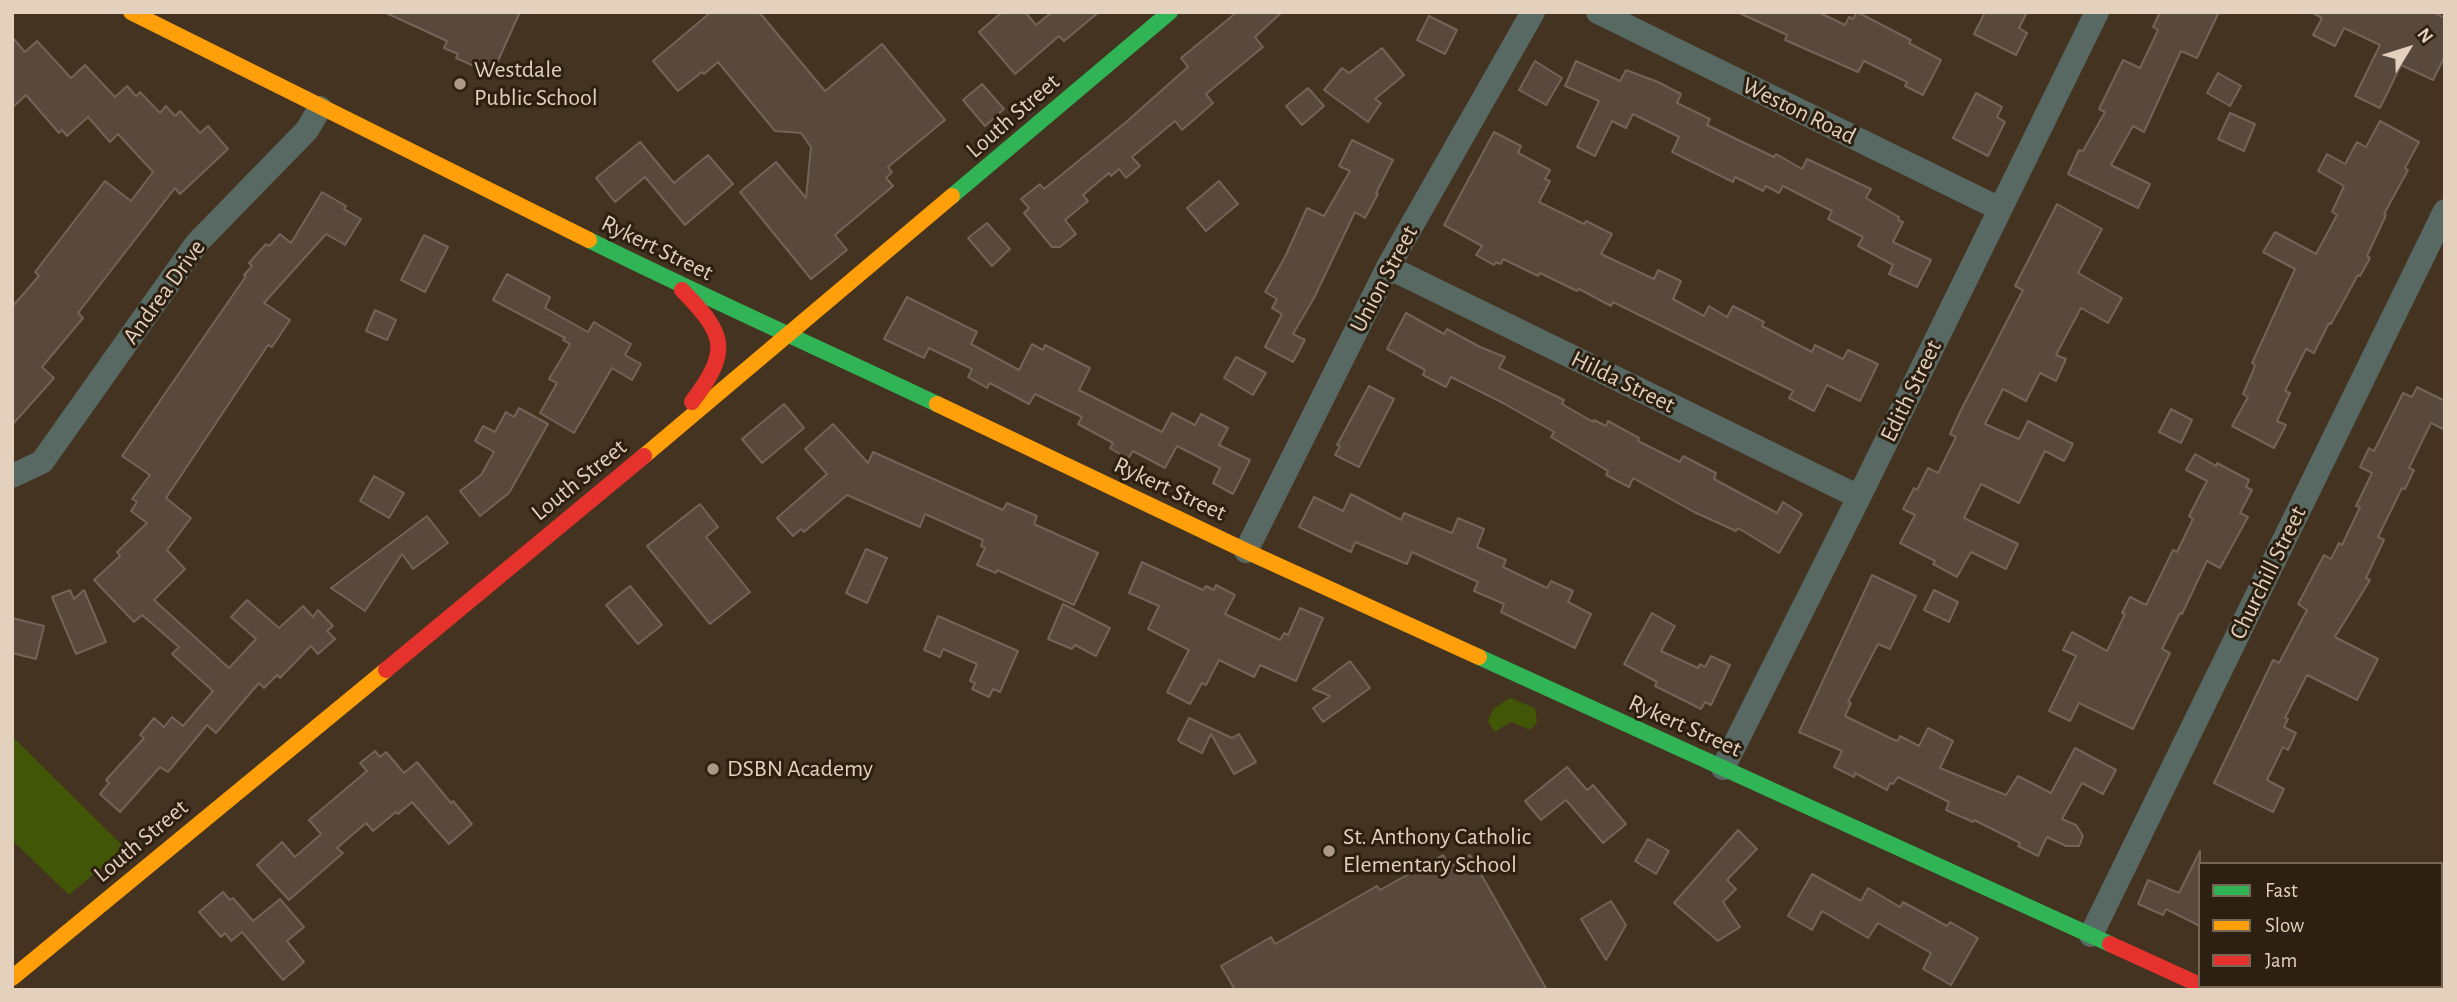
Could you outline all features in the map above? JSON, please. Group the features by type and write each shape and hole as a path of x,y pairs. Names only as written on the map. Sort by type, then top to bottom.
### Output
{"street":[{"name":"Rykert Street","path":"131,12 675,283 790,334 1246,551 2198,985"},
{"name":"Louth Street","path":"12,978 659,444 1170,12"},
{"name":"Union Street","path":"1246,551 1388,268 1533,12"},
{"name":"Weston Road","path":"1598,12 2000,209"},
{"name":"Edith Street","path":"1723,768 2097,12"},
{"name":"Andrea Drive","path":"12,476 42,461 197,243 307,130 320,108"},
{"name":"Churchill Street","path":"2091,936 2445,211"},
{"name":"Hilda Street","path":"1388,268 1859,497"},
{"path":"659,444 714,372 722,354 721,342 707,317 675,283"}],"green space":[{"path":"1510,698 1535,708 1537,722 1531,730 1511,722 1494,732 1488,721 1493,709"},
{"path":"12,736 125,848 69,895 12,840"}],"building":[{"path":"384,12 520,12 492,74 456,58 458,54 444,48 447,41"},
{"path":"711,12 759,12 825,91 882,44 945,120 888,167 892,172 886,178 893,186 835,235 847,250 811,279 740,192 776,162 806,198 811,147 801,133 775,131 718,62 678,91 653,61"},
{"path":"1002,12 1025,12 1036,25 1052,12 1099,12 1064,41 1059,36 1015,74 979,32"},
{"path":"1237,12 1282,12 1255,37 1263,47 1206,94 1213,103 1182,130 1175,121 1132,157 1140,166 1126,178 1119,169 1111,176 1109,173 1083,195 1088,201 1065,220 1076,234 1060,247 1052,247 1024,213 1029,208 1021,199 1040,184 1044,189 1125,123 1188,67 1181,58"},
{"path":"1737,12 1818,12 1845,25 1849,17 1853,19 1857,12 1911,40 1909,43 1941,60 1923,95 1905,86 1907,82 1864,61 1858,72 1785,40 1787,35"},
{"path":"1985,12 2027,12 2019,28 2027,33 2016,55 1974,34"},
{"path":"2160,12 2219,12 2197,58 2181,51 2144,132 2133,126 2111,165 2150,184 2138,208 2068,174 2079,150 2083,151 2105,112 2099,109 2123,60 2140,68 2158,30 2153,27"},
{"path":"2311,12 2433,12 2445,18 2445,56 2433,80 2401,65 2380,108 2355,96 2380,45 2344,28 2335,46 2313,35 2322,18"},
{"path":"1429,16 1457,30 1445,54 1417,40"},
{"path":"12,37 25,52 37,41 71,78 85,65 115,97 127,86 136,96 140,92 160,113 166,106 175,116 180,111 200,133 208,126 228,149 180,194 175,188 78,313 83,318 42,367 54,378 12,425 12,307 39,276 35,272 105,181 131,201 153,172 118,134 110,142 88,117 67,136 62,130 59,133 26,95 12,108"},
{"path":"1382,48 1404,75 1375,99 1381,103 1368,122 1324,90 1342,68 1349,73"},
{"path":"1535,61 1562,78 1546,105 1519,90"},
{"path":"1576,61 1620,81 1626,70 1658,82 1681,94 1677,103 1710,119 1707,125 1774,157 1776,154 1802,169 1807,159 1871,189 1866,198 1903,222 1893,242 1931,260 1917,287 1889,274 1893,265 1858,246 1863,237 1828,219 1832,211 1783,186 1779,193 1766,186 1763,191 1735,177 1733,182 1672,152 1679,137 1633,114 1626,128 1612,121 1595,156 1577,147 1599,101 1565,86"},
{"path":"2218,73 2241,86 2230,106 2207,93"},
{"path":"982,84 1004,109 985,126 963,100"},
{"path":"1308,88 1324,106 1302,125 1286,106"},
{"path":"1976,93 2002,107 1997,117 2005,122 1988,156 1953,138"},
{"path":"2230,113 2255,124 2244,151 2218,139"},
{"path":"2380,121 2419,142 2405,168 2408,170 2384,214 2386,215 2367,256 2370,258 2331,324 2329,323 2314,353 2306,349 2285,391 2290,393 2277,421 2286,425 2274,448 2232,426 2248,397 2243,394 2255,365 2252,363 2295,269 2263,252 2275,232 2316,254 2337,215 2332,212 2344,186 2318,171 2327,154 2345,164 2357,142 2366,147"},
{"path":"1494,132 1521,146 1518,153 1550,170 1545,179 1550,181 1539,202 1612,234 1601,254 1654,279 1658,270 1681,281 1673,299 1704,316 1709,306 1727,317 1733,306 1764,322 1762,326 1812,352 1815,345 1843,359 1848,350 1878,364 1860,401 1827,385 1814,411 1789,398 1793,391 1613,302 1611,306 1579,289 1577,291 1540,273 1538,276 1503,259 1501,264 1496,262 1494,265 1476,255 1482,246 1444,225"},
{"path":"1352,140 1393,160 1365,218 1355,212 1314,298 1293,334 1305,340 1293,362 1265,347 1282,314 1272,308 1277,299 1265,292 1285,257 1307,208 1324,216 1350,171 1339,166"},
{"path":"640,142 674,183 708,155 733,184 685,225 645,177 615,202 596,178"},
{"path":"1219,181 1238,204 1206,231 1187,208"},
{"path":"322,192 346,206 344,209 361,219 345,245 326,234 264,303 290,320 272,347 268,345 166,498 191,518 167,550 185,569 154,600 229,668 256,639 231,617 247,600 279,628 303,606 313,617 318,610 333,626 327,631 335,639 318,654 311,646 280,678 277,675 264,688 259,683 216,733 207,725 168,772 160,767 120,812 100,794 109,783 106,780 144,738 140,735 154,718 164,727 172,717 183,726 213,691 172,654 179,647 142,615 134,622 94,580 120,556 117,552 147,523 131,511 137,502 132,499 150,475 122,456 246,276 244,275 252,266 249,263 266,244 269,246 280,234 291,243"},
{"path":"2057,204 2102,229 2078,273 2122,298 2108,323 2081,308 2056,355 2066,359 2056,381 2040,373 2026,401 2003,389 1985,424 2019,439 2028,421 2073,444 2064,461 2045,451 2019,503 1981,484 1964,518 2018,544 2006,569 1971,552 1957,577 1933,564 1935,561 1900,543 1915,515 1903,509 1928,468 1938,473 1956,437 1950,434 1960,412 2023,290 2015,286"},
{"path":"987,223 1010,249 992,266 968,238"},
{"path":"424,235 448,247 425,292 401,280"},
{"path":"507,274 550,297 545,308 588,332 594,322 631,344 625,355 641,364 632,380 612,368 574,433 540,413 557,383 549,379 570,344 563,340 565,338 493,300"},
{"path":"907,297 977,332 971,344 1019,370 1032,344 1043,350 1045,345 1090,368 1079,390 1162,432 1172,413 1195,425 1201,414 1228,428 1219,445 1250,460 1233,494 1213,483 1220,468 1177,446 1165,468 1133,451 1128,459 1110,448 1113,443 1078,424 1082,417 1035,394 1029,404 990,383 987,388 968,377 972,369 929,348 924,358 884,339"},
{"path":"375,310 396,320 387,340 366,331"},
{"path":"1406,313 1444,334 1447,329 1505,357 1499,368 1564,400 1562,404 1593,422 1594,420 1606,426 1608,421 1639,438 1638,441 1680,462 1683,456 1716,473 1714,479 1777,513 1783,502 1802,514 1779,553 1738,528 1736,531 1694,512 1633,478 1629,487 1606,475 1608,471 1551,437 1554,432 1451,377 1446,387 1423,375 1425,370 1387,349"},
{"path":"1236,357 1266,373 1253,395 1224,378"},
{"path":"1369,386 1394,399 1359,467 1335,455 1340,446 1337,445"},
{"path":"2417,387 2445,401 2445,430 2431,423 2409,468 2414,470 2378,537 2384,540 2366,578 2370,580 2335,637 2378,659 2357,700 2307,675 2285,718 2288,719 2284,727 2296,733 2288,750 2283,747 2267,780 2284,789 2273,812 2214,783 2273,660 2279,663 2307,610 2298,604 2324,555 2331,559 2339,543 2342,545 2360,507 2356,506 2372,473 2360,467 2369,448 2374,451 2403,393 2412,397"},
{"path":"784,404 804,428 762,463 742,439"},
{"path":"519,408 548,424 509,493 480,516 460,491 481,475 494,452 475,441 483,426 495,432 506,412 514,417"},
{"path":"2171,409 2192,420 2181,443 2159,432"},
{"path":"833,424 868,463 873,452 1003,510 1007,503 1037,516 1034,524 1098,553 1074,605 997,570 996,573 977,565 985,548 981,546 983,540 925,514 920,527 847,495 804,532 801,529 793,536 777,518 827,474 805,449"},
{"path":"2195,454 2249,480 2246,487 2252,490 2240,513 2248,517 2220,568 2207,561 2162,649 2170,653 2133,729 2079,703 2070,721 2049,711 2076,656 2063,650 2072,632 2107,651 2130,597 2146,605 2173,550 2177,552 2193,519 2189,516 2207,481 2186,470"},
{"path":"374,476 404,493 389,518 360,501"},
{"path":"1351,494 1401,520 1404,513 1452,533 1458,518 1484,529 1477,547 1506,560 1503,567 1547,588 1551,581 1573,591 1568,602 1591,614 1575,648 1501,612 1504,604 1474,591 1478,582 1412,552 1407,564 1355,542 1351,552 1299,527 1314,497 1343,511"},
{"path":"700,504 718,527 706,537 750,592 710,624 647,546"},
{"path":"427,516 448,543 413,569 402,554 365,611 331,588"},
{"path":"866,549 887,558 867,603 846,593"},
{"path":"1142,562 1203,590 1206,586 1214,590 1216,585 1235,595 1225,614 1280,640 1284,633 1288,635 1300,608 1323,618 1296,681 1260,665 1254,677 1219,660 1206,685 1202,683 1190,704 1167,692 1189,650 1148,629 1159,606 1129,593"},
{"path":"1872,575 1916,596 1890,649 1878,644 1848,702 1851,703 1845,716 1892,739 1898,741 1900,736 1919,746 1928,728 1953,741 1940,768 2006,795 2018,776 2051,793 2075,748 2116,770 2103,794 2082,783 2062,819 2076,825 2083,836 2079,846 2066,846 2047,837 2038,856 2018,846 2020,843 1974,820 1973,822 1946,810 1949,802 1898,777 1893,784 1890,783 1887,790 1855,773 1854,777 1834,767 1842,751 1799,732"},
{"path":"630,586 662,625 638,644 606,605"},
{"path":"70,590 74,599 84,590 106,642 76,654 52,597"},
{"path":"1934,590 1958,602 1949,622 1924,610"},
{"path":"1063,604 1110,628 1096,656 1075,645 1072,649 1048,639"},
{"path":"1652,613 1675,626 1661,651 1698,668 1700,664 1705,667 1711,656 1730,665 1711,705 1705,702 1701,709 1655,686 1657,682 1624,664"},
{"path":"938,616 1018,651 1000,692 993,689 989,697 972,689 975,683 970,681 977,664 943,649 940,657 924,650"},
{"path":"12,618 44,626 36,659 12,653"},
{"path":"1350,661 1370,688 1323,722 1313,708 1330,696 1313,689"},
{"path":"1189,718 1232,738 1239,734 1256,762 1234,774 1211,734 1202,753 1180,742 1178,740"},
{"path":"375,751 380,757 386,752 404,773 417,762 472,824 449,844 412,802 373,831 366,823 337,848 343,853 289,900 257,865 282,842 295,857 321,834 309,820 367,771 360,763"},
{"path":"1567,767 1587,790 1593,785 1626,824 1603,843 1566,800 1541,820 1525,801"},
{"path":"1738,830 1757,849 1727,880 1736,889 1723,902 1740,927 1718,941 1674,903"},
{"path":"1648,839 1669,851 1656,874 1635,861"},
{"path":"2200,851 2198,925 2166,909 2163,915 2138,904 2148,880 2179,893"},
{"path":"1443,855 1450,867 1470,855 1547,990 1235,990 1221,966 1271,937 1275,944 1377,886 1380,890"},
{"path":"1812,874 1861,901 1868,888 1900,907 1903,902 1947,926 1950,922 1978,938 1951,985 1923,969 1931,953 1878,923 1868,938 1822,911 1812,930 1788,916"},
{"path":"223,892 230,900 233,898 253,921 280,899 304,927 287,941 304,962 283,980 242,932 231,941 225,933 221,937 199,912"},
{"path":"1611,901 1626,925 1606,960 1581,919"}],"traffic: fast":[{"path":"952,196 1170,12"},
{"path":"589,240 937,404"},
{"path":"1479,657 2110,944"}],"traffic: slow":[{"path":"131,12 589,240"},
{"path":"644,456 952,196"},
{"path":"937,404 1246,551 1479,657"},
{"path":"12,978 386,670"}],"traffic: jam":[{"path":"682,290 708,319 718,343 718,356 713,369 692,402"},
{"path":"386,670 644,456"},
{"path":"2110,944 2198,984"}],"place":[{"name":"Westdale Public School","path":"460,84"},
{"name":"DSBN Academy","path":"713,769"},
{"name":"St. Anthony Catholic Elementary School","path":"1329,851"}]}
